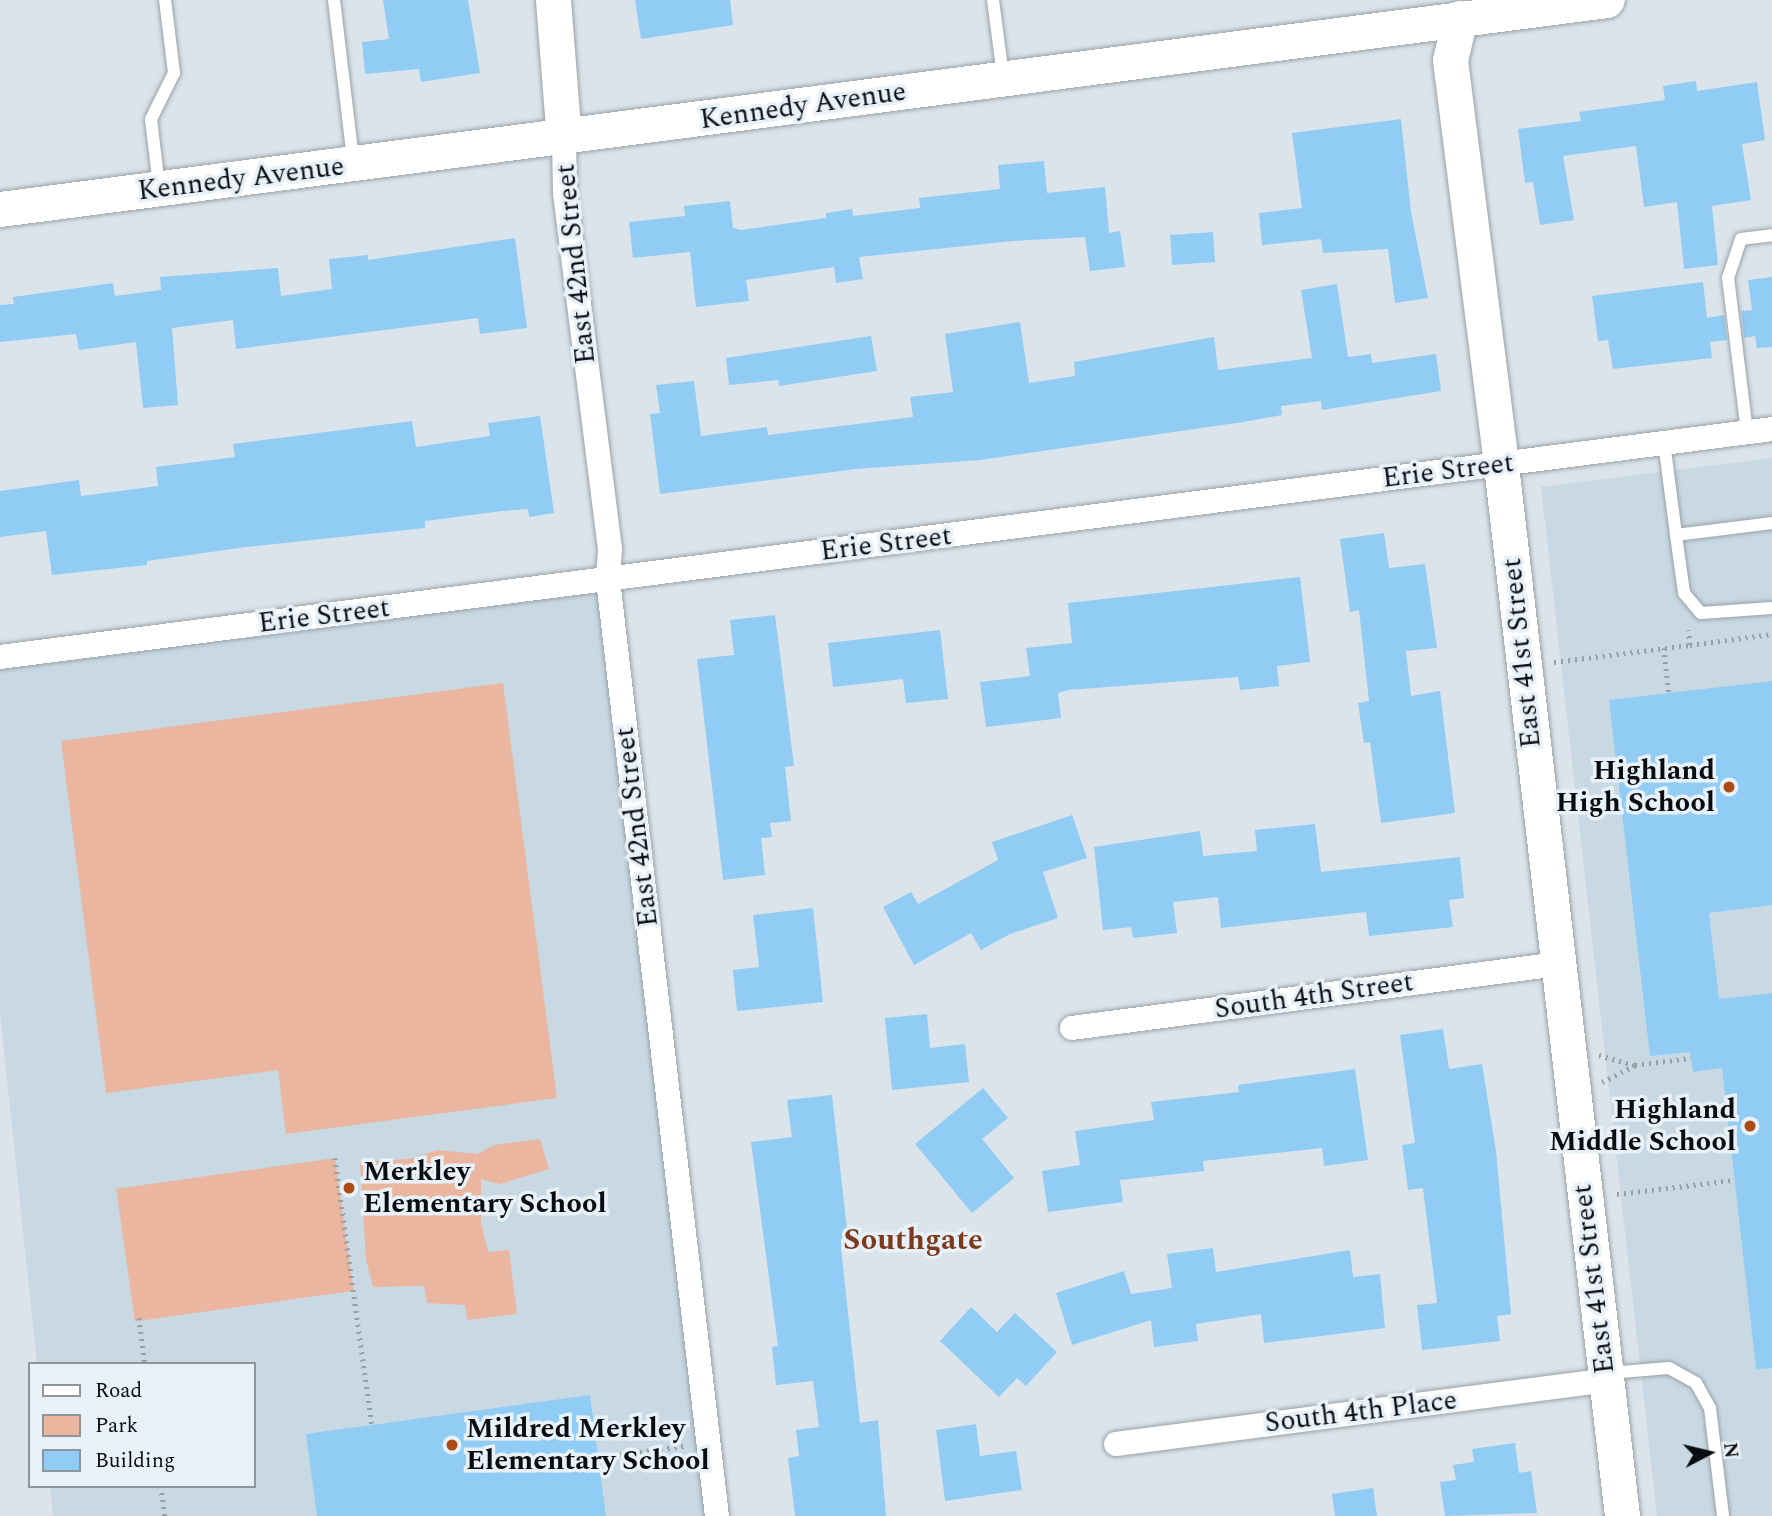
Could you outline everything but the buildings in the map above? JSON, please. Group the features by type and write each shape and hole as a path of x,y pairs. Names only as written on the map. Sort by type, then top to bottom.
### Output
{"street":[{"path":"553,0 564,139"},
{"name":"Kennedy Avenue","path":"0,209 564,139 1003,79 1462,9 1606,0"},
{"name":"East 41st Street","path":"1462,9 1450,60 1501,465 1622,1516"},
{"name":"East 42nd Street","path":"564,139 565,193 610,549 608,580 717,1516"},
{"name":"Erie Street","path":"0,657 1772,429"},
{"name":"South 4th Street","path":"1072,1028 1557,964"},
{"name":"South 4th Place","path":"1116,1444 1606,1377"}],"lane":[{"path":"159,189 151,119 174,73 165,0"},
{"path":"334,0 353,165"},
{"path":"993,0 1003,79"},
{"path":"1747,432 1728,278 1741,239 1772,235"},
{"path":"1664,442 1684,593 1701,613 1712,615 1772,608"},
{"path":"1676,535 1772,523"},
{"path":"1606,1377 1669,1368 1696,1383 1710,1408 1723,1516"}],"path":[{"path":"1684,593 1689,645"},
{"path":"1553,662 1772,635"},
{"path":"1664,648 1669,693"},
{"path":"1599,1055 1636,1065"},
{"path":"1601,1082 1636,1065 1691,1058"},
{"path":"335,1158 372,1425"},
{"path":"1614,1195 1734,1180"},
{"path":"139,1318 145,1362"},
{"path":"598,1457 709,1443"},
{"path":"161,1488 165,1516"}],"shaded area":[{"path":"1772,458 1772,1516 1657,1516 1541,487"},
{"name":"Merkley Elementary School","path":"608,580 717,1516 53,1516 50,1488 256,1488 256,1362 37,1362 0,1013 0,657"}],"green space":[{"path":"503,683 557,1098 286,1134 278,1070 106,1093 61,741"},
{"path":"540,1139 549,1169 500,1184 481,1179 481,1222 488,1252 509,1250 517,1314 467,1320 465,1305 427,1303 424,1286 373,1287 366,1260 360,1162 409,1159 438,1150 477,1154 494,1145"},
{"path":"335,1158 354,1291 135,1321 116,1189"}],"place":[{"name":"Highland High School","path":"1729,787"},
{"name":"Highland Middle School","path":"1750,1126"},
{"name":"Merkley Elementary School","path":"349,1188"},
{"name":"Mildred Merkley Elementary School","path":"452,1445"}],"district":[{"name":"Southgate","path":"913,1240"}]}
